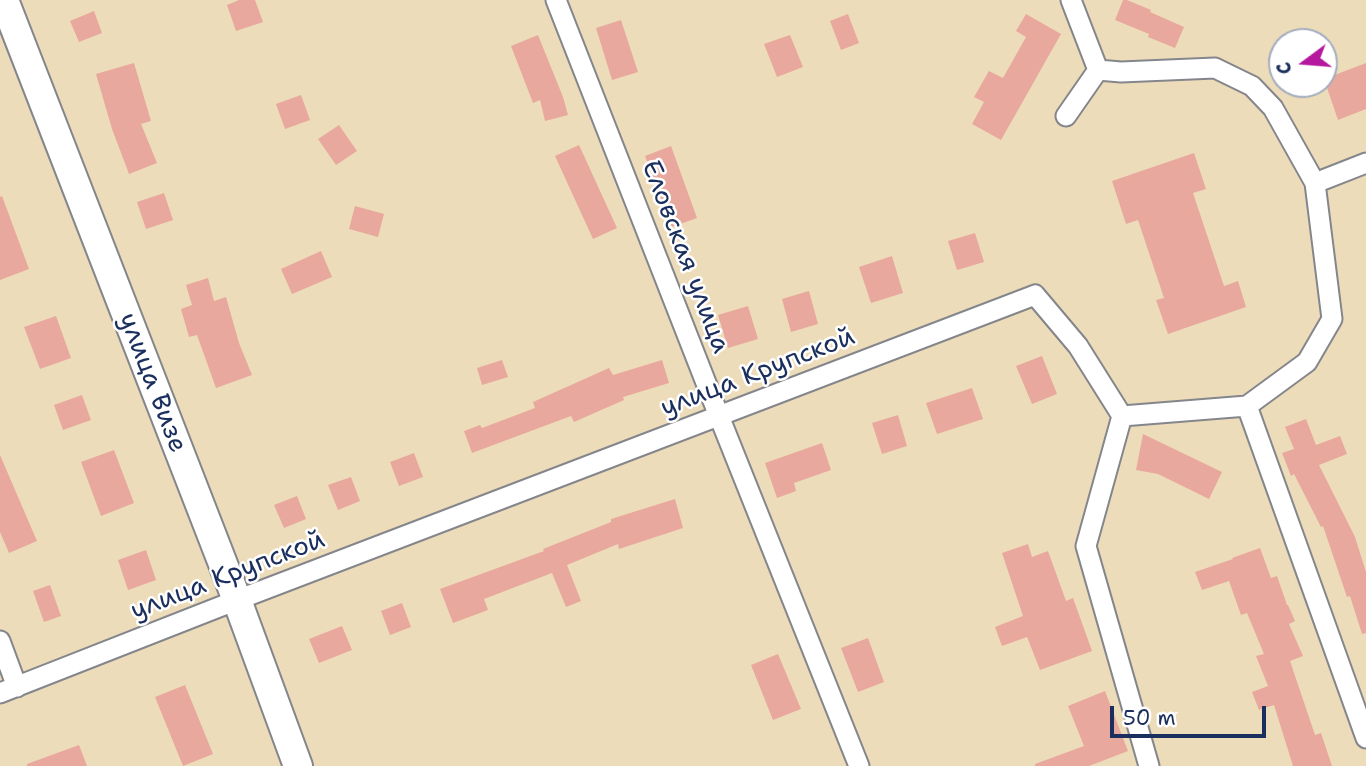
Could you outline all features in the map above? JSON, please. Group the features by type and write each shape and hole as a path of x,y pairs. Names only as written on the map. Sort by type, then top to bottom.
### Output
{"street":[{"name":"улица Визе","path":"4,0 299,766"},
{"name":"Еловская улица","path":"556,0 859,766"},
{"path":"1071,0 1098,70"},
{"path":"1098,70 1121,72 1215,68 1252,86 1273,108 1315,183 1332,319 1307,362 1247,406 1122,416 1086,545 1149,766"},
{"path":"1066,116 1098,70"},
{"path":"1315,183 1366,163"},
{"name":"улица Крупской","path":"9,690 1035,295 1078,346 1122,416"},
{"path":"1247,406 1366,738"},
{"path":"0,641 9,690"}],"building":[{"path":"239,0 255,0 263,22 236,31 227,5"},
{"path":"1123,0 1151,10 1150,12 1184,27 1175,48 1115,20"},
{"path":"94,11 102,33 79,42 70,21"},
{"path":"848,14 859,43 841,50 830,21"},
{"path":"1026,14 1061,34 1001,140 972,124 984,102 974,97 989,71 1003,78 1026,37 1016,31"},
{"path":"621,20 638,72 612,80 596,28"},
{"path":"538,35 568,115 545,121 540,100 533,103 511,46"},
{"path":"790,35 803,67 777,77 764,44"},
{"path":"134,63 151,121 141,124 157,163 129,174 96,74"},
{"path":"1366,63 1366,109 1338,120 1330,98 1338,98 1338,74"},
{"path":"301,95 310,120 285,129 276,104"},
{"path":"339,125 357,151 336,165 318,139"},
{"path":"579,145 617,228 593,239 555,156"},
{"path":"671,146 697,218 672,227 645,156"},
{"path":"1194,153 1206,189 1193,193 1224,286 1238,281 1246,307 1168,334 1156,300 1164,298 1138,220 1126,224 1112,181"},
{"path":"164,193 173,220 146,229 137,202"},
{"path":"2,196 29,269 0,280 0,197"},
{"path":"355,206 384,214 378,237 349,229"},
{"path":"975,233 984,262 957,270 948,241"},
{"path":"321,251 332,277 292,294 281,269"},
{"path":"892,256 903,293 871,303 859,267"},
{"path":"208,278 214,301 226,297 239,343 252,375 216,388 197,335 189,337 181,309 192,305 186,285"},
{"path":"809,291 818,324 791,332 782,299"},
{"path":"748,306 758,339 728,348 718,315"},
{"path":"56,316 71,358 40,369 24,327"},
{"path":"1042,356 1057,394 1032,404 1016,366"},
{"path":"502,360 508,377 482,385 477,368"},
{"path":"662,360 669,383 623,397 624,400 574,422 571,416 472,453 464,431 480,425 482,428 535,408 533,402 609,368 613,375"},
{"path":"972,388 983,419 937,434 926,403"},
{"path":"82,395 91,420 63,430 54,405"},
{"path":"898,415 907,446 882,454 872,423"},
{"path":"1306,419 1316,445 1340,436 1347,454 1319,465 1355,537 1366,572 1366,633 1362,634 1350,596 1347,597 1323,526 1321,527 1294,474 1291,476 1282,453 1294,449 1285,427"},
{"path":"1143,434 1222,472 1209,499 1158,474 1136,470"},
{"path":"822,443 831,470 794,483 796,491 777,498 765,463"},
{"path":"114,450 134,503 101,516 81,462"},
{"path":"414,453 423,477 399,486 390,462"},
{"path":"0,455 37,541 9,553 0,532"},
{"path":"351,477 360,501 338,510 328,485"},
{"path":"297,496 306,519 284,528 274,505"},
{"path":"675,499 683,528 619,549 618,544 567,565 581,601 566,607 552,573 484,599 488,610 453,623 440,589 544,551 543,549 611,522 611,519"},
{"path":"1028,544 1032,557 1048,551 1066,601 1073,598 1092,651 1040,670 1027,637 1002,646 995,627 1023,616 1002,553"},
{"path":"1260,548 1271,578 1277,576 1295,621 1289,624 1303,656 1290,661 1315,735 1321,733 1332,766 1293,766 1274,705 1259,710 1252,692 1268,686 1256,656 1264,654 1247,613 1241,615 1229,581 1202,590 1195,572"},
{"path":"146,550 156,580 128,590 118,560"},
{"path":"50,585 61,616 44,622 33,591"},
{"path":"402,603 411,627 390,635 381,611"},
{"path":"342,626 352,650 319,663 309,639"},
{"path":"868,638 884,682 858,692 841,648"},
{"path":"778,654 801,709 773,720 751,665"},
{"path":"185,685 213,754 183,766 155,697"},
{"path":"1105,691 1128,751 1089,766 1035,766 1084,746 1068,706"},
{"path":"79,745 87,766 27,766 27,764"}]}
